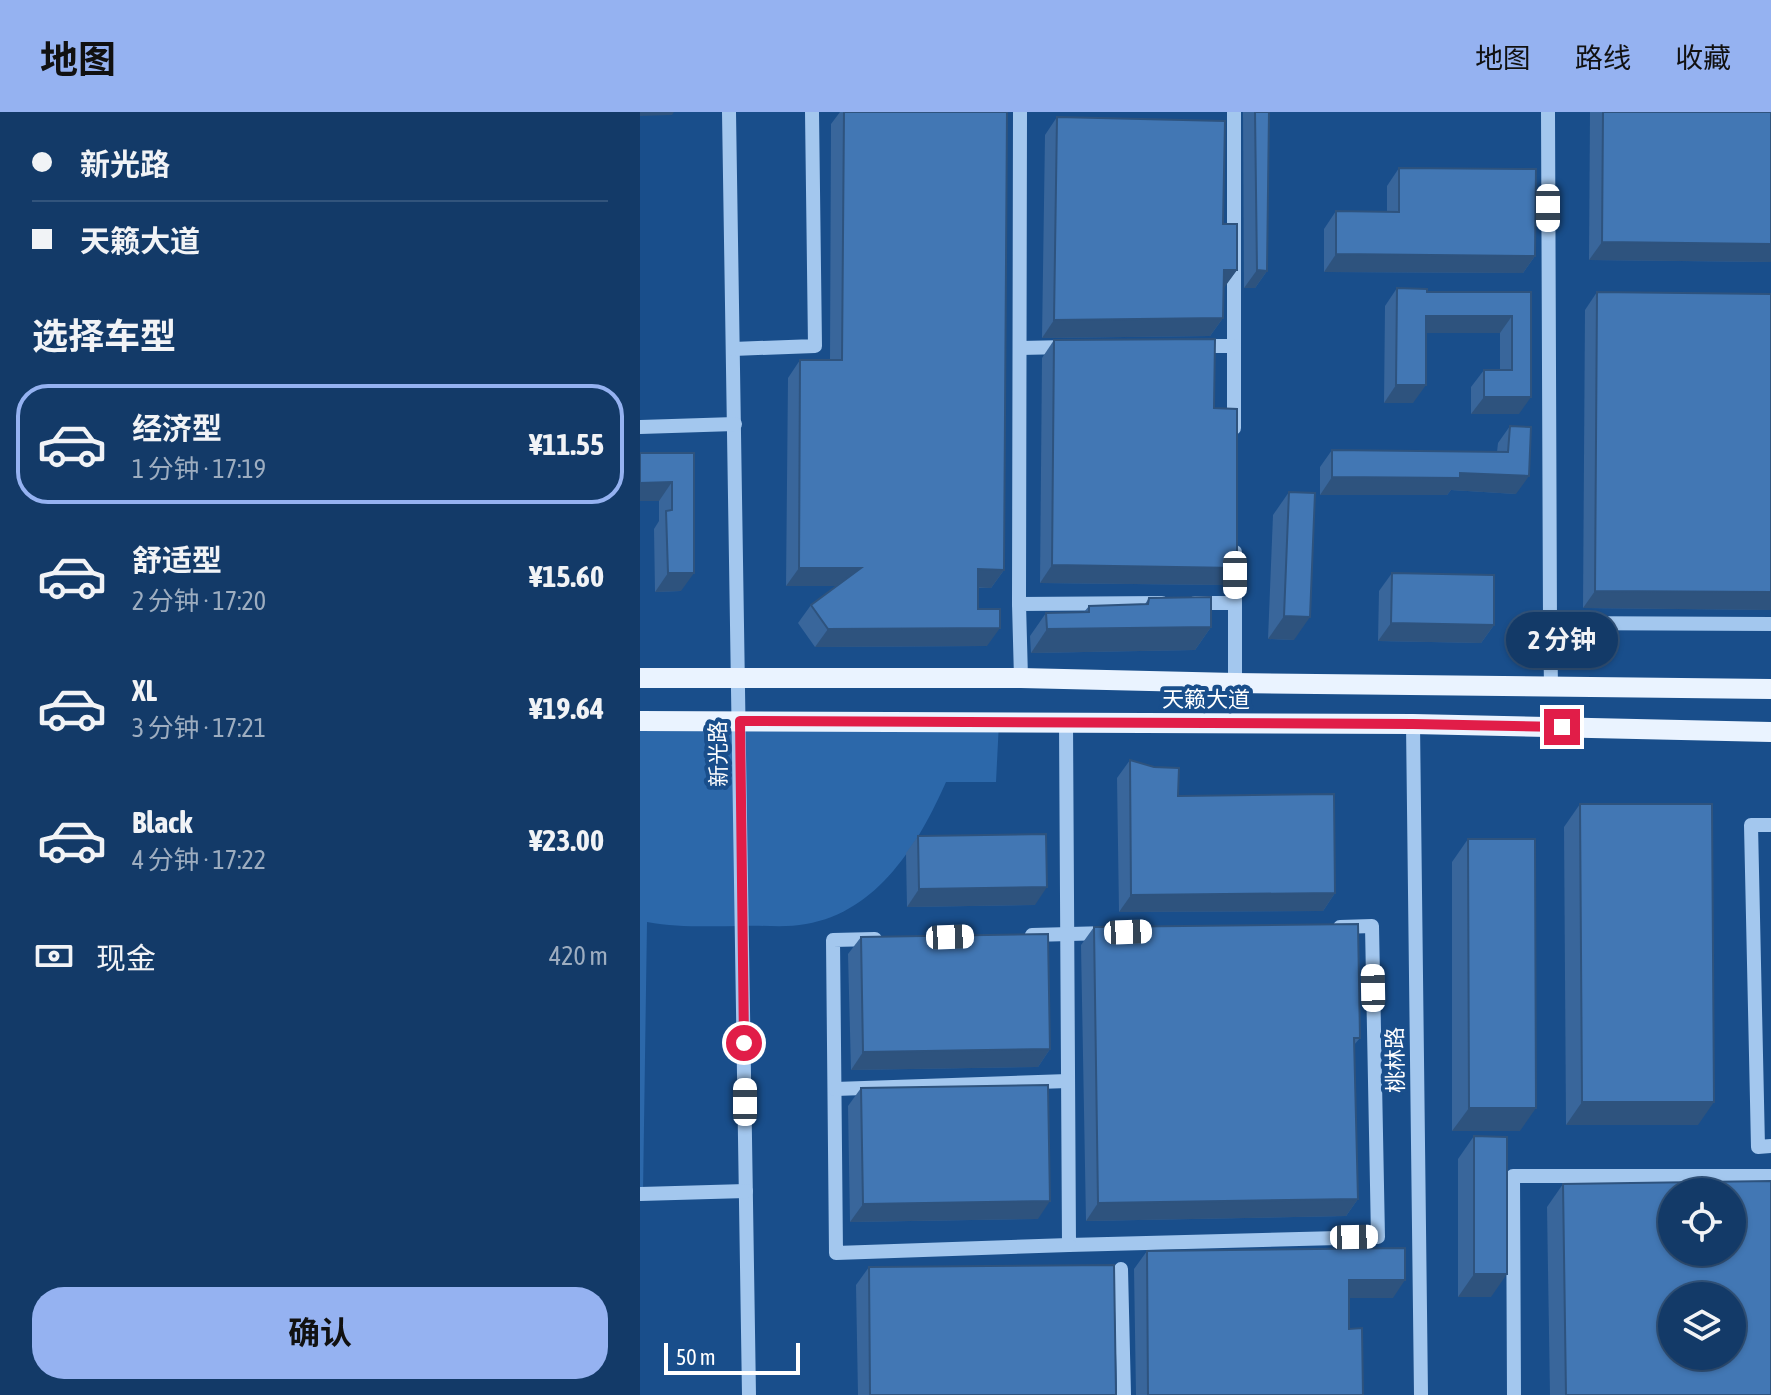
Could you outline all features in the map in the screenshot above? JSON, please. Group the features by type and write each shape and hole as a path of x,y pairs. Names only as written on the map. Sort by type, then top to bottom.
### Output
{"main road":[{"name":"天籁大道","path":"640,678 1021,678 1771,689"},
{"name":"天籁大道","path":"640,721 1413,724 1771,732"}],"street":[{"name":"新光路","path":"729,112 749,1395"},
{"path":"733,349 815,346 812,112"},
{"path":"1020,112 1021,678"},
{"path":"1234,112 1235,437"},
{"path":"1548,112 1551,686"},
{"path":"1188,346 1234,346"},
{"path":"1020,348 1081,347"},
{"path":"640,427 735,424"},
{"path":"1235,543 1235,683"},
{"path":"1019,604 1235,603"},
{"path":"1550,623 1771,624"},
{"path":"1066,722 1069,1245"},
{"name":"桃林路","path":"1413,724 1421,1395"},
{"path":"1771,825 1751,825 1758,1147 1771,1146"},
{"path":"895,938 833,940 836,1253 1378,1237 1372,926 1326,927"},
{"path":"1021,935 1128,932"},
{"path":"835,1089 1068,1081"},
{"path":"1514,1395 1513,1176 1771,1176"},
{"path":"640,1194 746,1191"},
{"path":"1121,1269 1124,1395"}],"shaded area":[{"path":"640,721 999,722 996,782 946,782 909,851 875,890 854,905 832,917 791,926 696,926 647,922 643,1193 640,1193"}],"building":[{"path":"844,112 1007,112 1004,570 978,569 978,609 1000,609 1000,628 828,629 811,605 861,568 799,568 800,360 842,360"},
{"path":"1255,112 1269,112 1267,271 1257,270"},
{"path":"1603,112 1771,112 1771,244 1602,242"},
{"path":"1057,117 1225,121 1223,224 1237,224 1237,270 1224,270 1223,318 1054,320"},
{"path":"1399,168 1536,169 1535,256 1336,254 1336,211 1399,212"},
{"path":"1397,288 1427,289 1427,292 1531,292 1531,397 1484,397 1484,370 1512,370 1512,316 1426,316 1426,385 1396,385"},
{"path":"1597,292 1771,294 1771,592 1595,591"},
{"path":"1215,339 1214,408 1237,409 1237,568 1052,565 1054,340"},
{"path":"1510,426 1531,427 1529,476 1460,473 1460,478 1332,477 1332,450 1508,452"},
{"path":"640,453 694,453 694,573 668,573 666,511 672,510 672,482 640,483"},
{"path":"1289,492 1315,493 1310,617 1284,616"},
{"path":"1392,573 1494,575 1494,625 1391,623"},
{"path":"1211,597 1211,627 1047,629 1046,613 1089,612 1089,606 1148,604 1149,598"},
{"path":"1130,760 1154,767 1179,768 1178,796 1334,794 1335,893 1131,895"},
{"path":"1580,804 1712,804 1714,1102 1582,1102"},
{"path":"1046,834 1047,887 919,889 918,836"},
{"path":"1468,839 1535,839 1536,1108 1469,1108"},
{"path":"1358,924 1360,1038 1354,1038 1358,1199 1098,1203 1094,927"},
{"path":"1048,934 1050,1049 863,1052 861,937"},
{"path":"1048,1085 1050,1201 863,1204 861,1088"},
{"path":"1474,1136 1507,1137 1507,1274 1474,1274"},
{"path":"1746,1181 1771,1181 1771,1395 1566,1395 1563,1184 1658,1183 1658,1266 1746,1266"},
{"path":"1405,1248 1405,1280 1349,1280 1349,1329 1362,1328 1363,1395 1148,1395 1147,1251"},
{"path":"1114,1265 1116,1395 870,1395 869,1267"}],"route":[{"path":"744,1043 740,721 1562,727"}]}
